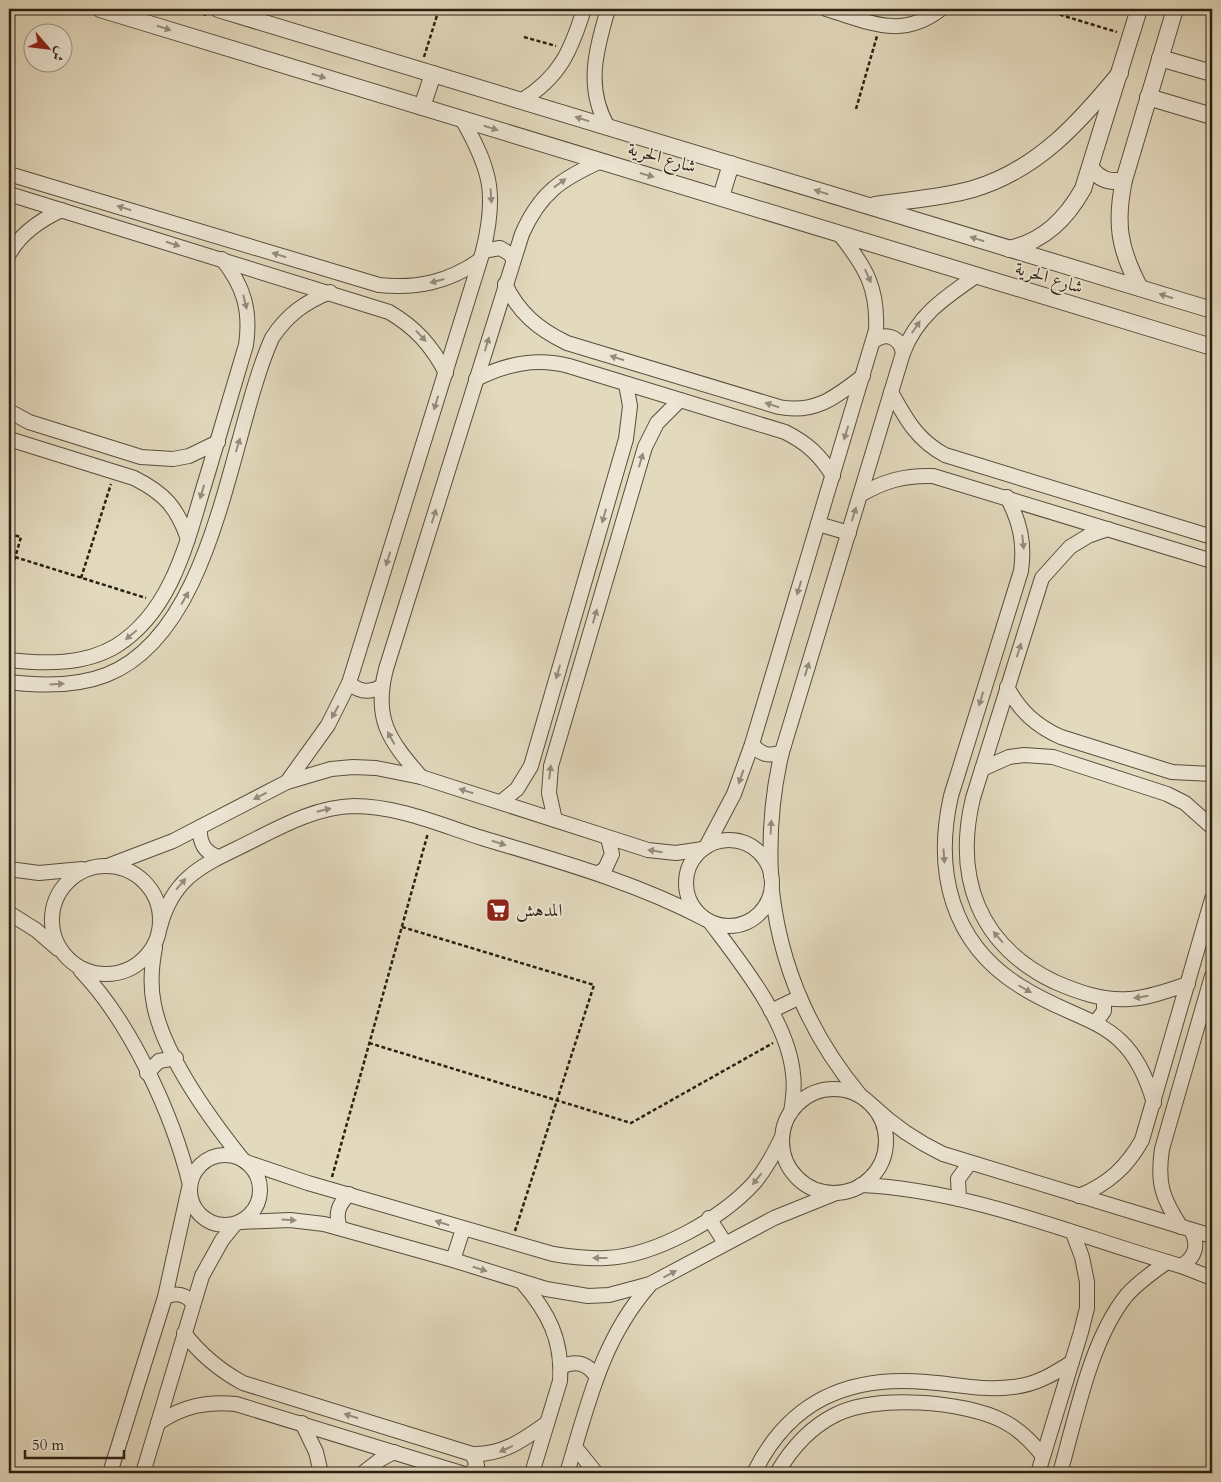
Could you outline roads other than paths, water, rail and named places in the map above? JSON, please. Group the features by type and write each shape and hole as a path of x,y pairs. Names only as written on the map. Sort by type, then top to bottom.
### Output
{"street":[{"name":"شارع الحرية","path":"100,9 721,197 841,236 1212,347"},
{"name":"شارع الحرية","path":"218,9 1212,310"},
{"path":"826,9 880,26 897,28 914,25 942,9"},
{"path":"1009,249 1027,244 1045,235 1060,222 1073,206 1083,189 1139,9"},
{"path":"1140,288 1123,250 1118,226 1118,204 1175,9"},
{"path":"583,11 592,22 606,15"},
{"path":"521,101 537,91 552,76 570,50 583,11"},
{"path":"606,15 596,49 593,83 601,115 608,127"},
{"path":"1160,58 1212,73"},
{"path":"422,107 427,72"},
{"path":"867,206 952,194 992,182 1012,173 1064,136 1079,122 1120,73"},
{"path":"1148,97 1212,116"},
{"path":"287,782 324,731 349,683 482,256 490,225 492,199 488,172 478,147 462,119"},
{"path":"420,777 388,735 380,704 381,688 512,259 530,215 542,198 564,180 601,161"},
{"path":"721,197 731,164"},
{"path":"1091,168 1096,174 1109,181 1124,180"},
{"path":"9,174 379,284 397,286 432,283 449,278 482,256 488,249 500,248 505,250 512,259"},
{"path":"9,194 373,305 396,316 417,331 438,358 446,373"},
{"path":"9,254 20,238 32,226 62,210"},
{"path":"146,236 151,216"},
{"path":"110,1473 165,1297 190,1186 194,1174 200,1165 210,1158 227,1155 328,1189 463,1229 580,1258 608,1258 635,1254 661,1245 735,1201 754,1182 770,1161 782,1137 791,1112 793,1074 783,1038 771,1011 708,920 692,904 686,884 688,871 694,858 704,848 734,794 752,744 873,342 877,311 874,292 867,274 841,236"},
{"path":"9,660 59,662 97,655 115,647 146,621 171,583 188,539 218,442 246,346 249,327 248,308 243,291 222,259"},
{"path":"860,1096 826,1051 798,998 781,946 772,890 770,851 772,802 782,752 903,353 916,326 928,311 976,276"},
{"path":"373,305 382,296 379,284"},
{"path":"505,284 513,300 530,320 551,335 567,343 792,410 819,406 832,400 863,376"},
{"path":"9,682 33,685 61,684 84,681 106,675 127,664 161,634 176,614 199,570 266,352 281,326 291,314 303,305 330,292"},
{"path":"873,342 879,337 892,337 898,340 903,353"},
{"path":"561,364 560,352 567,343"},
{"path":"246,346 260,345 266,352"},
{"path":"476,379 496,369 517,363 561,364 785,432 804,442 815,451 833,476"},
{"path":"501,802 517,788 531,766 626,439 630,406 626,384"},
{"path":"891,392 910,427 931,448 961,461 1212,537"},
{"path":"555,820 549,793 551,766 644,447 657,423 680,400"},
{"path":"785,432 792,425 792,410"},
{"path":"9,412 29,422 141,457 173,459 189,456 218,442"},
{"path":"24,443 21,434 29,422"},
{"path":"9,439 134,478 154,488 169,502 181,519 188,539"},
{"path":"134,478 143,467 141,457"},
{"path":"955,481 955,470 961,461"},
{"path":"860,495 877,485 895,478 933,476 955,481 1212,561"},
{"path":"1007,497 1016,514 1022,532 1024,552 1021,571 951,796 945,823 946,879 953,906 966,931 998,970 1019,986 1041,998 1096,1022 1114,1034 1128,1048 1148,1083 1154,1103"},
{"path":"818,524 849,533"},
{"path":"1108,529 1088,536 1070,547 1042,578 982,769 967,825 965,853 969,881 978,907 992,932 1011,953 1028,966 1067,987 1104,998 1129,999 1148,996 1188,984"},
{"path":"1021,571 1033,571 1042,578"},
{"path":"146,621 161,634"},
{"path":"349,683 354,688 368,692 381,688"},
{"path":"1007,687 1023,712 1047,731 1060,738 1172,772 1212,774"},
{"path":"1054,757 1052,746 1060,738"},
{"path":"752,744 758,751 766,755 782,752"},
{"path":"982,769 1009,757 1024,754 1054,757 1167,794 1185,803 1212,827"},
{"path":"9,869 56,873 110,865 152,850 287,782 330,769 353,767 376,768 420,777 608,838 662,852 690,852 719,841 733,840 746,843 758,851 767,862 772,876"},
{"path":"1167,794 1174,782 1172,772"},
{"path":"143,1473 193,1303 211,1257 238,1223 255,1208 259,1199 258,1178 214,1122 176,1058 154,1006 151,967 155,944 168,903 183,881 196,870 218,857 296,820 334,808 374,807 431,822 598,873 656,895 708,920 723,925 736,925 749,921 759,913 772,890"},
{"path":"200,827 201,842 211,854 218,857"},
{"path":"598,873 605,869 612,854 608,838"},
{"path":"110,865 128,869 143,878 154,893 160,910 160,928"},
{"path":"64,954 55,939 52,921 54,903 62,887 69,880 76,874 92,867"},
{"path":"1079,1196 1095,1189 1122,1169 1142,1140 1212,899"},
{"path":"9,913 36,930 64,954 77,966 105,999 147,1073 180,1146 190,1186 190,1200 195,1210 213,1224 224,1226 238,1223 290,1220 340,1228 453,1260 521,1282 568,1294 588,1296 630,1291 650,1284 794,1208 861,1185 910,1189 959,1199 1181,1266 1212,1278"},
{"path":"77,966 94,973 112,974 130,970 144,959 155,944"},
{"path":"1181,1266 1194,1254 1196,1246 1186,1228 1164,1198 1159,1182 1162,1149 1212,976"},
{"path":"771,1011 798,998"},
{"path":"1096,1022 1104,1011 1104,998"},
{"path":"147,1073 158,1061 176,1058"},
{"path":"791,1112 802,1101 815,1093 830,1089 846,1090 860,1096 894,1126 917,1142 969,1164 1212,1236"},
{"path":"861,1185 875,1173 884,1157 886,1139 882,1122 873,1106"},
{"path":"782,1137 784,1155 791,1171 803,1183 818,1191 836,1193"},
{"path":"1142,1140 1150,1149 1162,1149"},
{"path":"959,1199 958,1179 969,1164"},
{"path":"340,1228 337,1219 338,1210 342,1201 349,1194"},
{"path":"709,1218 725,1243"},
{"path":"453,1260 463,1229"},
{"path":"1038,1473 1081,1332 1086,1308 1087,1282 1082,1257 1072,1233"},
{"path":"1060,1473 1100,1339 1112,1316 1127,1295 1146,1277 1167,1262"},
{"path":"521,1282 546,1312 560,1348 560,1381 532,1473"},
{"path":"567,1473 596,1376 616,1331 650,1284"},
{"path":"165,1297 177,1294 184,1295 193,1303"},
{"path":"1081,1332 1092,1331 1100,1339"},
{"path":"184,1333 211,1362 243,1383 472,1454 497,1453 508,1449 548,1423"},
{"path":"754,1473 768,1449 784,1428 804,1410 826,1396 850,1386 876,1381 900,1380 994,1389 1028,1384 1054,1374 1072,1362"},
{"path":"561,1367 569,1363 585,1365 596,1376"},
{"path":"236,1404 236,1390 243,1383"},
{"path":"969,1410 975,1400 974,1388"},
{"path":"158,1423 172,1414 204,1403 236,1404 460,1473"},
{"path":"777,1473 800,1441 817,1426 836,1414 857,1406 880,1403 910,1403 969,1410 1003,1421 1032,1442 1043,1456"},
{"path":"302,1423 316,1452 321,1473"},
{"path":"575,1446 596,1473"},
{"path":"768,1449 786,1458"},
{"path":"363,1473 380,1459 394,1452"},
{"path":"471,1473 477,1465 472,1454"}],"place":[{"name":"المدهش","path":"498,910"}]}
